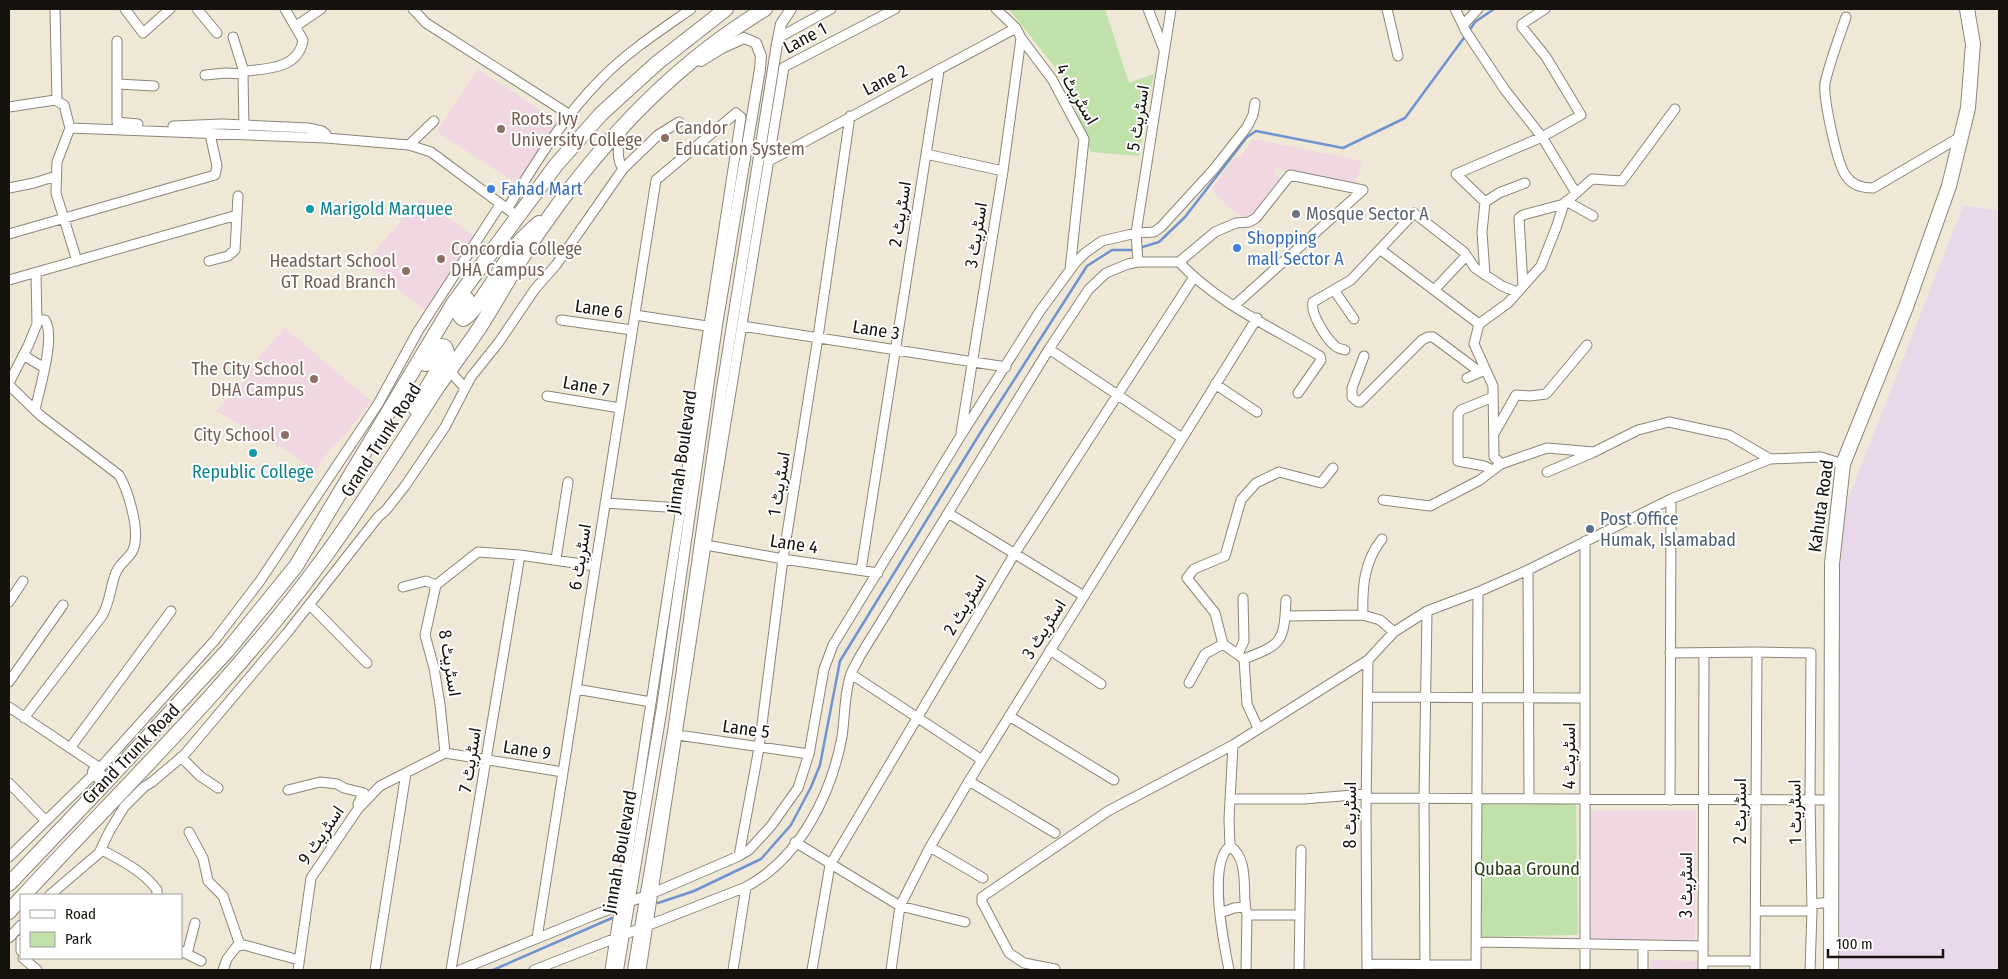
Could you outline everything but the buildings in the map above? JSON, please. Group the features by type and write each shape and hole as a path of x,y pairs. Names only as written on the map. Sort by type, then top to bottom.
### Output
{"highway":[{"name":"Grand Trunk Road","path":"9,884 228,650 296,566 510,212 556,165 601,114 657,63 726,9"},
{"name":"Grand Trunk Road","path":"25,894 140,781 298,594 378,479 480,326 509,277 582,172 622,126 665,84 698,56 766,9"},
{"name":"Kahuta Road","path":"1831,970 1832,564 1843,464 1906,306 1949,186 1968,108 1973,44 1966,9"},
{"path":"510,212 496,254 461,306 459,313 462,318 467,318 524,236 555,209"},
{"path":"378,479 425,388 446,356 445,347 442,346 434,352 413,385 382,424"},
{"path":"98,770 106,782"},
{"path":"9,912 20,899"}],"street":[{"path":"55,9 57,101"},
{"path":"125,9 143,33 170,9"},
{"path":"197,9 217,33"},
{"path":"205,75 244,73 274,68 300,52 303,40 286,9"},
{"path":"296,26 321,9"},
{"path":"413,9 426,23 570,115"},
{"path":"9,857 98,770 215,640 279,554 343,458 378,404 418,331 510,212 539,158 570,115 602,78 641,46 692,9"},
{"name":"Jinnah Boulevard","path":"633,970 644,926 687,648 722,388 746,272 778,38 781,24 791,9"},
{"path":"778,38 831,9"},
{"name":"Lane 1","path":"769,161 784,67 895,9"},
{"name":"اسٹریٹ 4","path":"996,9 1016,28 1021,38 1052,79 1084,139 1070,271"},
{"path":"1148,9 1164,50"},
{"name":"اسٹریٹ 5","path":"1138,259 1136,237 1171,9"},
{"path":"1387,9 1398,56"},
{"path":"1455,9 1466,30 1505,90 1542,137 1576,193"},
{"path":"1466,30 1478,9"},
{"path":"1485,202 1456,174 1542,137 1581,115 1546,57 1522,27 1522,24 1546,9"},
{"path":"1846,17 1825,84 1830,123 1838,158 1846,177 1860,187 1872,188 1962,136"},
{"name":"Lane 2","path":"769,161 1016,28"},
{"path":"233,37 244,73 244,130"},
{"name":"Jinnah Boulevard","path":"618,970 619,936 624,904 662,708 665,645 708,386 722,270 753,115 761,56 756,43 744,38 722,48 665,84"},
{"name":"اسٹریٹ 3","path":"960,437 1003,171 1021,38"},
{"path":"117,41 117,122 244,130 409,145 431,152 510,212"},
{"name":"اسٹریٹ 2","path":"861,570 939,71"},
{"path":"118,84 154,86"},
{"path":"9,108 57,101 64,106 70,128 58,162 56,193 77,261"},
{"path":"460,970 649,895 739,856 760,840 798,788 809,754 820,688 828,656 960,437 1040,311 1085,253 1102,241 1136,237 1154,232 1168,220 1214,169 1247,127 1253,115 1255,103"},
{"path":"753,115 768,109"},
{"path":"1520,289 1519,218 1565,202 1592,179 1622,181 1675,109"},
{"name":"اسٹریٹ 6","path":"537,938 656,180 736,113 741,117 722,270"},
{"name":"اسٹریٹ 1","path":"739,856 759,748 783,559 818,338 850,116"},
{"path":"409,145 434,121"},
{"path":"51,894 102,850 109,832 140,781 152,782 181,757 230,703 405,486 445,427 464,387 499,342 535,289 556,264 624,169 658,135 679,122"},
{"path":"622,126 618,151 619,160 624,169"},
{"path":"70,128 210,134 244,130"},
{"path":"9,234 215,175 217,166 210,134"},
{"path":"926,154 1003,171"},
{"path":"649,895 678,735 687,648 742,326 746,272 769,161"},
{"path":"1180,262 1216,232 1236,223 1249,222 1256,218 1290,175 1363,190 1235,305"},
{"path":"9,188 56,176"},
{"path":"1485,202 1499,193 1525,183"},
{"path":"209,260 228,256 235,250 238,196"},
{"path":"1485,202 1482,232 1485,275"},
{"path":"1565,202 1593,216"},
{"path":"1501,464 1494,457 1493,386 1483,371 1474,344 1479,324 1508,303 1541,266 1565,202"},
{"path":"1345,350 1335,347 1314,315 1313,302 1351,280 1414,213 1464,252 1475,268 1502,286 1520,289"},
{"path":"9,280 237,214"},
{"path":"1381,250 1479,324"},
{"path":"1435,290 1466,256"},
{"path":"534,970 746,887 757,881 775,866 795,842 818,809 833,773 842,736 847,690 851,674 1049,349 1098,278 1138,259 1180,262 1194,277 1235,305 1320,356 1320,363 1298,393"},
{"path":"624,904 651,702 665,645 681,508 707,326 722,270"},
{"path":"24,718 102,616 109,599 114,575 120,565 132,553 136,540 134,519 124,483 119,475 35,410 9,384 38,320 36,273"},
{"name":"اسٹریٹ 2","path":"812,970 830,865 1015,553 1194,277"},
{"path":"1334,290 1354,319"},
{"path":"635,315 707,326"},
{"name":"اسٹریٹ 3","path":"891,970 900,906 930,847 1256,318"},
{"path":"35,410 49,332 45,320 38,320"},
{"name":"Lane 6","path":"561,320 632,330"},
{"name":"Lane 3","path":"742,326 1006,367"},
{"path":"1364,356 1352,388 1352,397 1358,402 1422,340 1428,337 1433,338 1483,371"},
{"path":"1494,434 1516,395 1542,396 1546,394 1587,345"},
{"path":"1049,349 1182,438"},
{"path":"23,356 44,367"},
{"path":"449,370 464,387"},
{"path":"1467,378 1483,371"},
{"path":"1215,384 1257,412"},
{"path":"708,386 722,388"},
{"name":"Lane 7","path":"547,396 620,408"},
{"path":"1493,397 1461,410 1458,414 1458,461 1478,464 1493,470"},
{"path":"1547,472 1594,452 1638,430 1669,422 1729,436 1770,459"},
{"path":"1383,500 1430,506 1480,480 1501,464 1547,448 1594,452"},
{"path":"1055,970 1023,967 1006,950 982,902 982,897 1108,811 1234,745 1368,660 1394,632 1427,611 1478,592 1528,570 1671,498 1770,459 1820,457 1843,464"},
{"path":"1241,656 1224,644 1215,613 1187,578 1194,569 1225,556 1241,500 1256,483 1279,472 1321,483 1333,468"},
{"path":"556,559 568,482"},
{"path":"1670,800 1671,498"},
{"path":"606,502 681,508"},
{"path":"948,513 1084,596"},
{"path":"1363,615 1362,596 1368,562 1374,548 1382,539"},
{"name":"اسٹریٹ 4","path":"1585,541 1585,970"},
{"name":"Lane 4","path":"706,545 878,573"},
{"path":"403,587 426,581 436,585 478,552 556,559 596,566"},
{"name":"اسٹریٹ 7","path":"451,970 520,555"},
{"path":"1528,570 1529,798"},
{"path":"9,602 23,581"},
{"name":"اسٹریٹ 8","path":"436,585 425,635 434,668 445,754"},
{"path":"1367,967 1476,968 1478,592"},
{"path":"1243,598 1244,642 1241,656 1247,704 1258,728"},
{"path":"1241,656 1277,644 1284,631 1286,600"},
{"path":"310,604 367,663"},
{"path":"9,682 63,605"},
{"path":"70,748 171,611"},
{"path":"1425,968 1424,799 1427,611"},
{"path":"1286,616 1363,615 1380,620 1394,632"},
{"path":"215,640 228,650"},
{"path":"1189,683 1205,654 1224,644"},
{"path":"1050,650 1101,684"},
{"path":"1670,653 1757,652"},
{"name":"اسٹریٹ 2","path":"1755,966 1757,652"},
{"name":"اسٹریٹ 1","path":"1757,652 1811,654 1810,800 1812,907 1810,970"},
{"name":"اسٹریٹ 3","path":"1703,966 1704,653"},
{"name":"اسٹریٹ 8","path":"1367,967 1366,796 1368,660"},
{"path":"851,674 982,760"},
{"path":"576,689 651,702"},
{"path":"1368,697 1585,698"},
{"path":"9,708 70,748 98,770"},
{"path":"1010,716 1114,780"},
{"name":"Lane 5","path":"678,735 809,754"},
{"path":"1229,970 1220,913 1218,885 1220,863 1230,846 1229,819 1234,745"},
{"path":"375,970 406,772 445,754 486,760"},
{"path":"181,757 200,776 218,788"},
{"name":"Lane 9","path":"486,760 563,772"},
{"name":"اسٹریٹ 9","path":"298,970 311,878 358,809 380,786 406,772"},
{"path":"969,781 1055,833"},
{"path":"288,790 320,782 334,783 344,788 364,793 364,796 358,801 358,809"},
{"path":"9,783 46,821"},
{"path":"1230,799 1304,799 1366,796 1424,799 1831,800"},
{"path":"189,832 203,858 208,881 223,896 240,945"},
{"path":"795,842 900,906 965,922"},
{"path":"1230,846 1236,850 1242,866 1245,886 1246,970"},
{"path":"930,847 983,878"},
{"path":"102,850 134,868 150,880 157,890 157,894"},
{"path":"1299,970 1301,850"},
{"path":"733,970 746,887"},
{"path":"1756,911 1812,907 1831,902"},
{"path":"1220,913 1228,909 1299,915"},
{"path":"195,924 184,952 201,961"},
{"path":"9,938 20,926"},
{"path":"641,970 644,926"},
{"path":"610,970 619,936"},
{"path":"1476,942 1702,946"},
{"path":"223,970 227,959 237,946 244,944 299,960"},
{"path":"1643,946 1643,970"},
{"path":"24,959 37,970"},
{"path":"1703,966 1755,966"}],"shaded area":[{"name":"Roots Ivy University College","path":"478,69 565,126 525,189 437,132"},
{"path":"1253,139 1362,161 1356,185 1276,168 1275,175 1280,178 1252,215 1237,214 1214,193 1213,188 1233,159 1241,156"},
{"path":"421,199 476,237 430,308 426,306 424,310 365,262"},
{"path":"1963,206 1999,210 1999,970 1831,970 1835,533"},
{"path":"285,328 371,401 346,434 331,448 316,470 291,453 216,411 240,385 259,357"},
{"path":"1591,811 1696,811 1695,941 1590,941"},
{"path":"1650,960 1698,961 1698,970 1650,970"}],"green space":[{"path":"1009,9 1105,9 1129,83 1154,74 1139,156 1091,152 1065,80"},
{"name":"Qubaa Ground","path":"1576,800 1578,935 1477,937 1475,802"}],"waterway":[{"path":"1469,31 1475,22 1494,9"},
{"path":"1139,248 1159,242 1185,217 1247,137 1256,131 1343,148 1405,118 1466,35"},
{"path":"658,903 694,891 761,859 791,825 820,765 840,661 982,430 1087,266 1112,250 1134,250"},
{"path":"493,970 612,918"}],"place":[{"name":"Roots Ivy University College","path":"501,129"},
{"name":"Candor Education System","path":"665,138"},
{"name":"Fahad Mart","path":"491,189"},
{"name":"Marigold Marquee","path":"310,209"},
{"name":"Mosque Sector A","path":"1296,214"},
{"name":"Shopping mall Sector A","path":"1237,248"},
{"name":"Concordia College DHA Campus","path":"441,259"},
{"name":"Headstart School GT Road Branch","path":"406,271"},
{"name":"The City School DHA Campus","path":"314,379"},
{"name":"City School","path":"285,435"},
{"name":"Republic College","path":"253,453"},
{"name":"Post Office Humak, Islamabad","path":"1590,529"}]}
